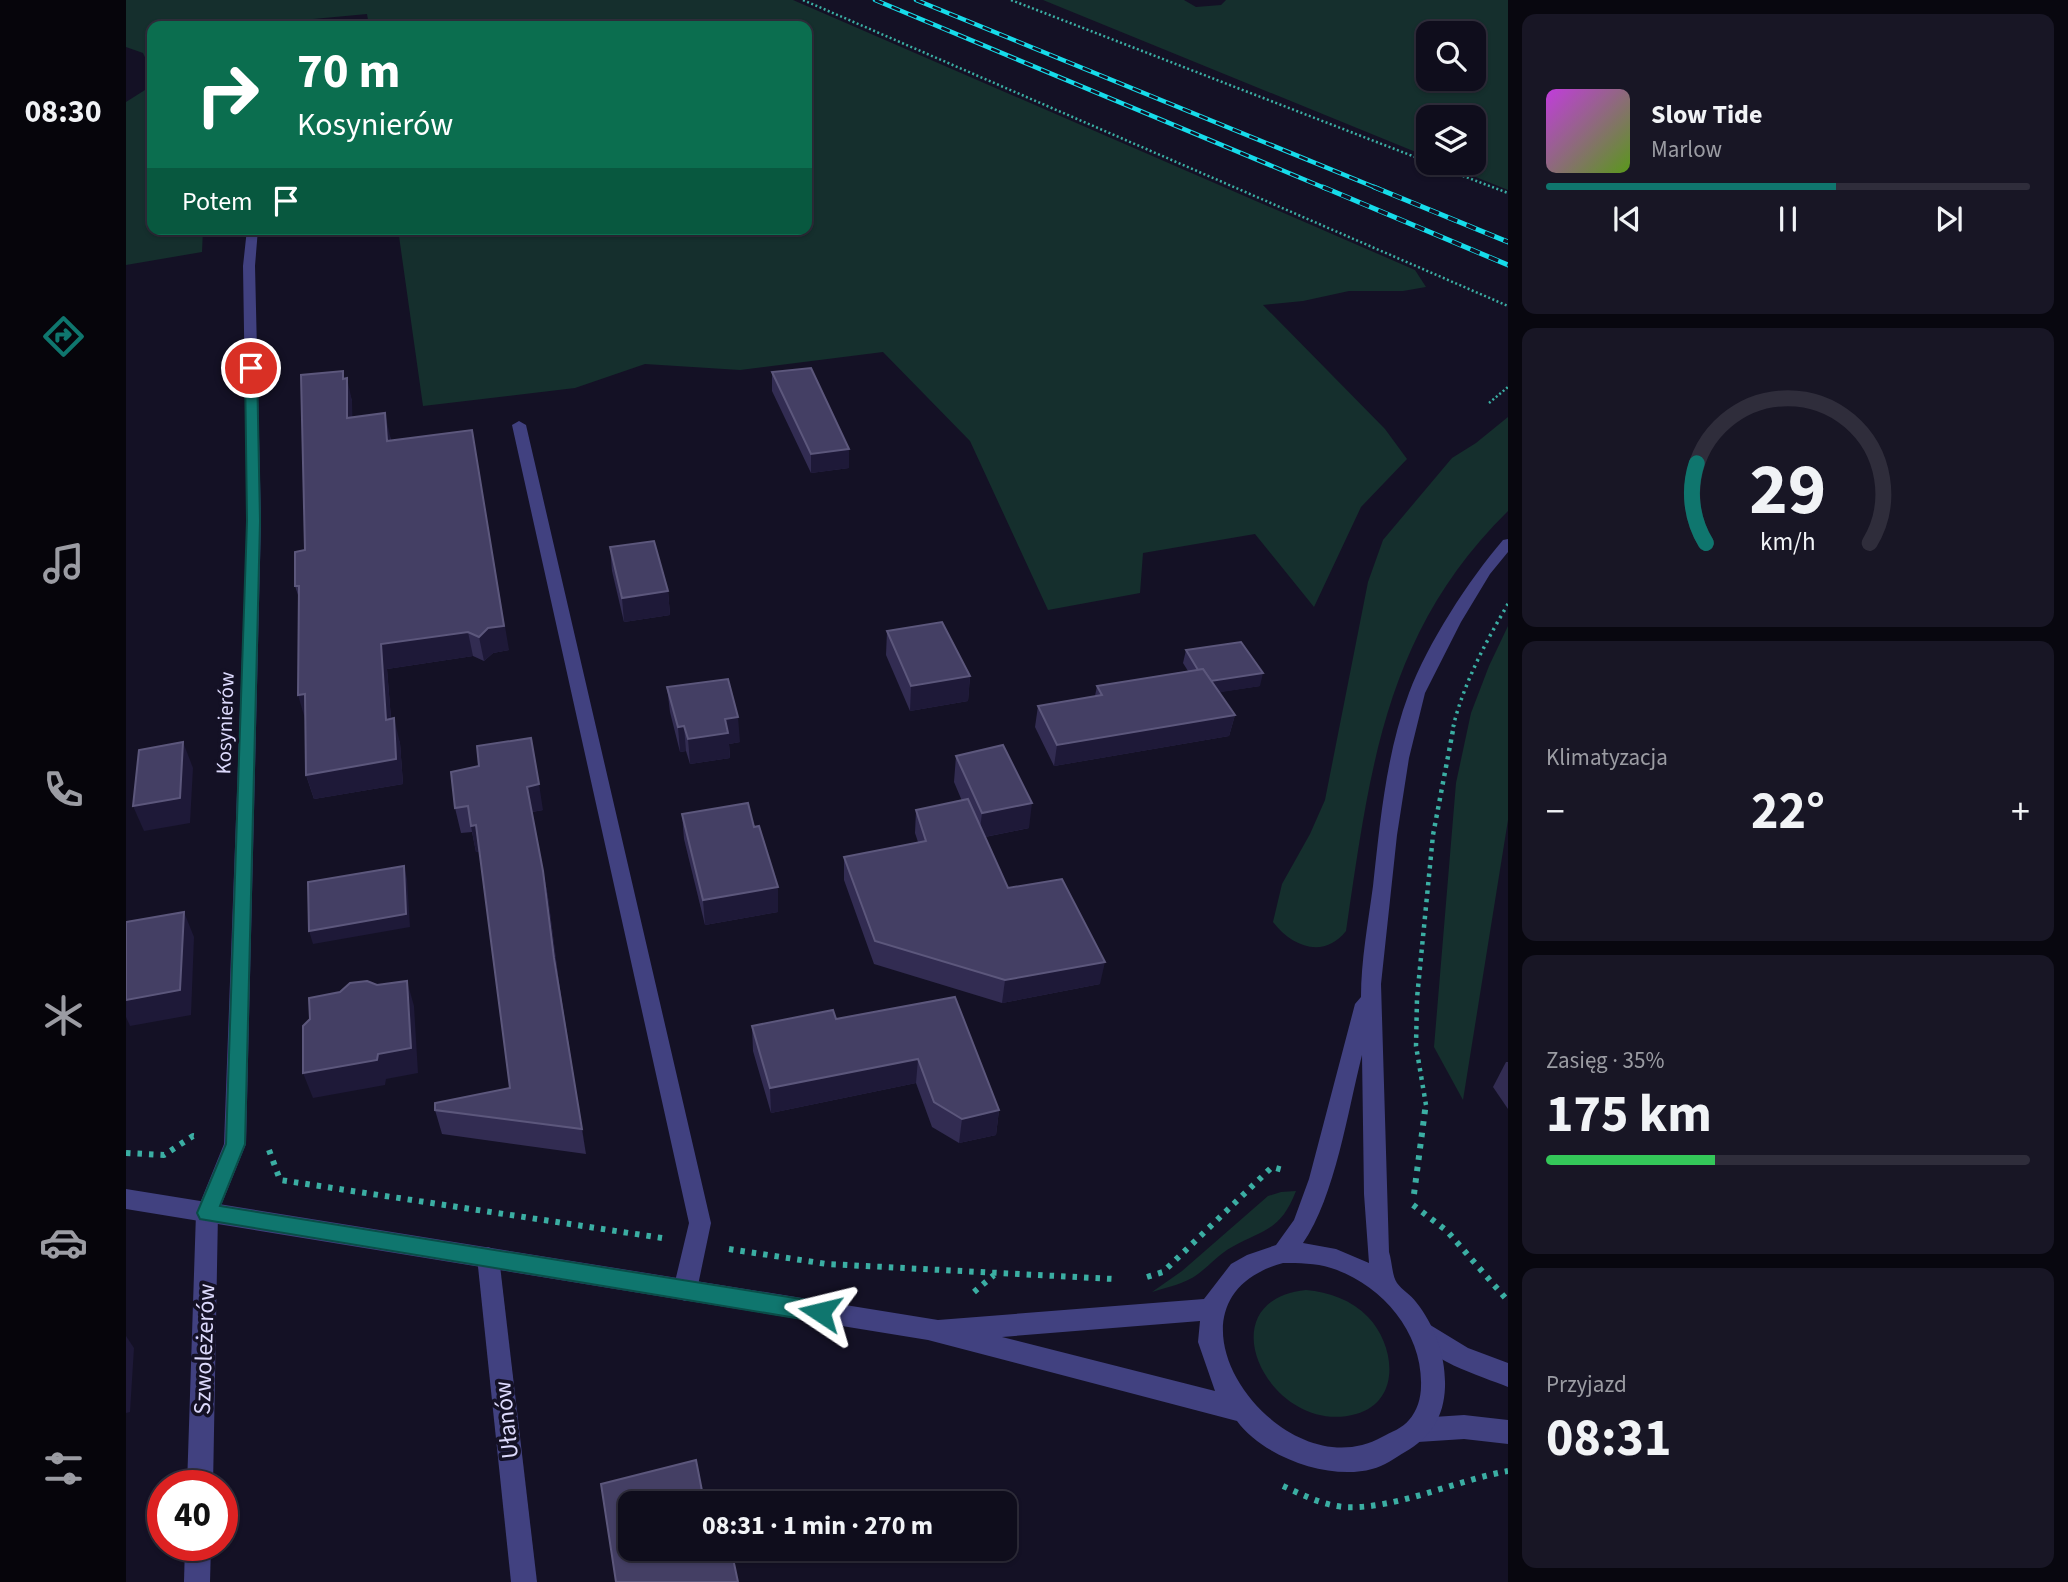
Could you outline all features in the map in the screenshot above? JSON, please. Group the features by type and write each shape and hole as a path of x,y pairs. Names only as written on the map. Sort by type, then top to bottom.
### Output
{"street":[{"name":"Kosynierów","path":"207,1213 235,1144 254,521 249,266 252,235"},
{"path":"519,425 701,1223 685,1290"},
{"path":"1283,1253 1303,1225 1320,1180 1371,984 1400,758 1417,693 1452,622 1484,572 1508,543"},
{"path":"1371,984 1378,1252 1385,1287"},
{"path":"126,1199 928,1329 1241,1410"},
{"name":"Szwoleżerów","path":"200,1470 207,1213"},
{"path":"1283,1253 1309,1253 1335,1259 1362,1270 1385,1287 1407,1308 1422,1331 1432,1357 1434,1383 1430,1408 1418,1430 1399,1447 1376,1458 1348,1461 1319,1458 1290,1448 1263,1431 1241,1410 1223,1385 1213,1359 1210,1334 1213,1309 1223,1288 1239,1271 1259,1260 1283,1253"},
{"name":"Ułanów","path":"488,1257 524,1582"},
{"path":"928,1329 1096,1320 1213,1309"},
{"path":"1422,1331 1460,1357 1508,1375"},
{"path":"1418,1430 1464,1427 1508,1432"},
{"path":"197,1582 198,1561"}],"path":[{"path":"803,0 1508,306"},
{"path":"1011,0 1416,157"},
{"path":"1462,175 1508,193"},
{"path":"1489,403 1508,387"},
{"path":"1413,1205 1426,1098 1416,1047 1418,997 1437,789 1453,723 1472,668 1508,604"},
{"path":"126,1153 164,1155 193,1136 268,1148 280,1180 827,1264 1120,1280"},
{"path":"1142,1278 1163,1272 1272,1167 1292,1172"},
{"path":"1402,1202 1413,1205 1447,1231 1508,1301"}],"green space":[{"path":"126,0 793,0 1415,270 1426,287 1403,291 1349,291 1303,301 1263,305 1385,429 1407,459 1361,507 1314,607 1255,534 1143,553 1140,593 1048,610 970,441 883,352 740,370 645,364 575,388 423,406 399,235 812,235 812,21 368,21 367,14 291,21 147,21 147,61 143,53 126,47"},
{"path":"1043,0 1184,0 1196,7 1221,5 1226,0 1508,0 1508,190 1471,175 1486,175 1486,105 1416,105 1416,152"},
{"path":"147,87 147,235 203,235 202,252 126,265 126,102"},
{"path":"1508,417 1508,511 1467,557 1434,605 1409,654 1375,759 1346,931 1328,945 1318,947 1299,943 1289,938 1273,922 1282,884 1310,834 1325,800 1368,582 1383,540 1452,458"},
{"path":"1508,626 1508,820 1463,1100 1434,1047 1456,783 1471,713"},
{"path":"1296,1191 1284,1214 1271,1227 1227,1250 1193,1277 1152,1292 1182,1271 1268,1196"},
{"path":"1306,1290 1332,1295 1347,1302 1362,1311 1377,1329 1384,1342 1389,1371 1387,1385 1381,1397 1371,1407 1356,1414 1325,1416 1298,1406 1275,1388 1260,1365 1254,1340 1258,1317 1275,1299"}],"building":[{"path":"811,368 849,449 811,454 772,372"},
{"path":"343,371 343,379 347,378 347,418 385,413 387,441 472,430 504,626 488,628 479,637 468,632 381,644 386,720 394,718 396,759 306,775 305,694 298,695 299,586 295,586 295,552 305,550 301,375"},
{"path":"654,541 668,591 622,598 610,547"},
{"path":"942,622 970,676 911,686 887,631"},
{"path":"1241,642 1263,673 1211,681 1203,669 1198,670 1186,650"},
{"path":"1203,669 1235,715 1057,745 1038,706 1102,695 1097,686"},
{"path":"728,679 738,717 725,719 728,733 688,739 684,726 678,727 667,687"},
{"path":"531,738 539,784 527,787 543,871 554,958 582,1129 435,1110 435,1103 510,1088 476,825 471,826 468,806 455,808 451,772 479,766 477,746"},
{"path":"183,742 180,798 133,806 139,750"},
{"path":"1003,745 1032,803 982,813 956,756"},
{"path":"968,799 1008,888 1062,879 1105,962 1005,980 875,941 844,857 926,841 916,810"},
{"path":"748,803 754,827 759,826 778,887 703,900 682,814"},
{"path":"404,866 406,914 309,931 308,882"},
{"path":"184,912 180,990 126,1000 126,922"},
{"path":"367,981 377,985 407,981 411,1048 378,1054 377,1060 303,1073 303,1026 310,1019 309,998 340,992 350,983"},
{"path":"955,997 999,1110 962,1119 934,1102 918,1059 770,1088 752,1026 833,1010 836,1019"},
{"path":"696,1460 702,1491 618,1491 618,1561 734,1561 738,1582 616,1582 601,1484"}],"railway":[{"path":"875,0 1327,189"},
{"path":"916,0 1379,189"},
{"path":"1323,187 1508,265"},
{"path":"1374,187 1508,242"}],"route":[{"path":"251,368 254,521 235,1144 207,1213 820,1312"}]}
